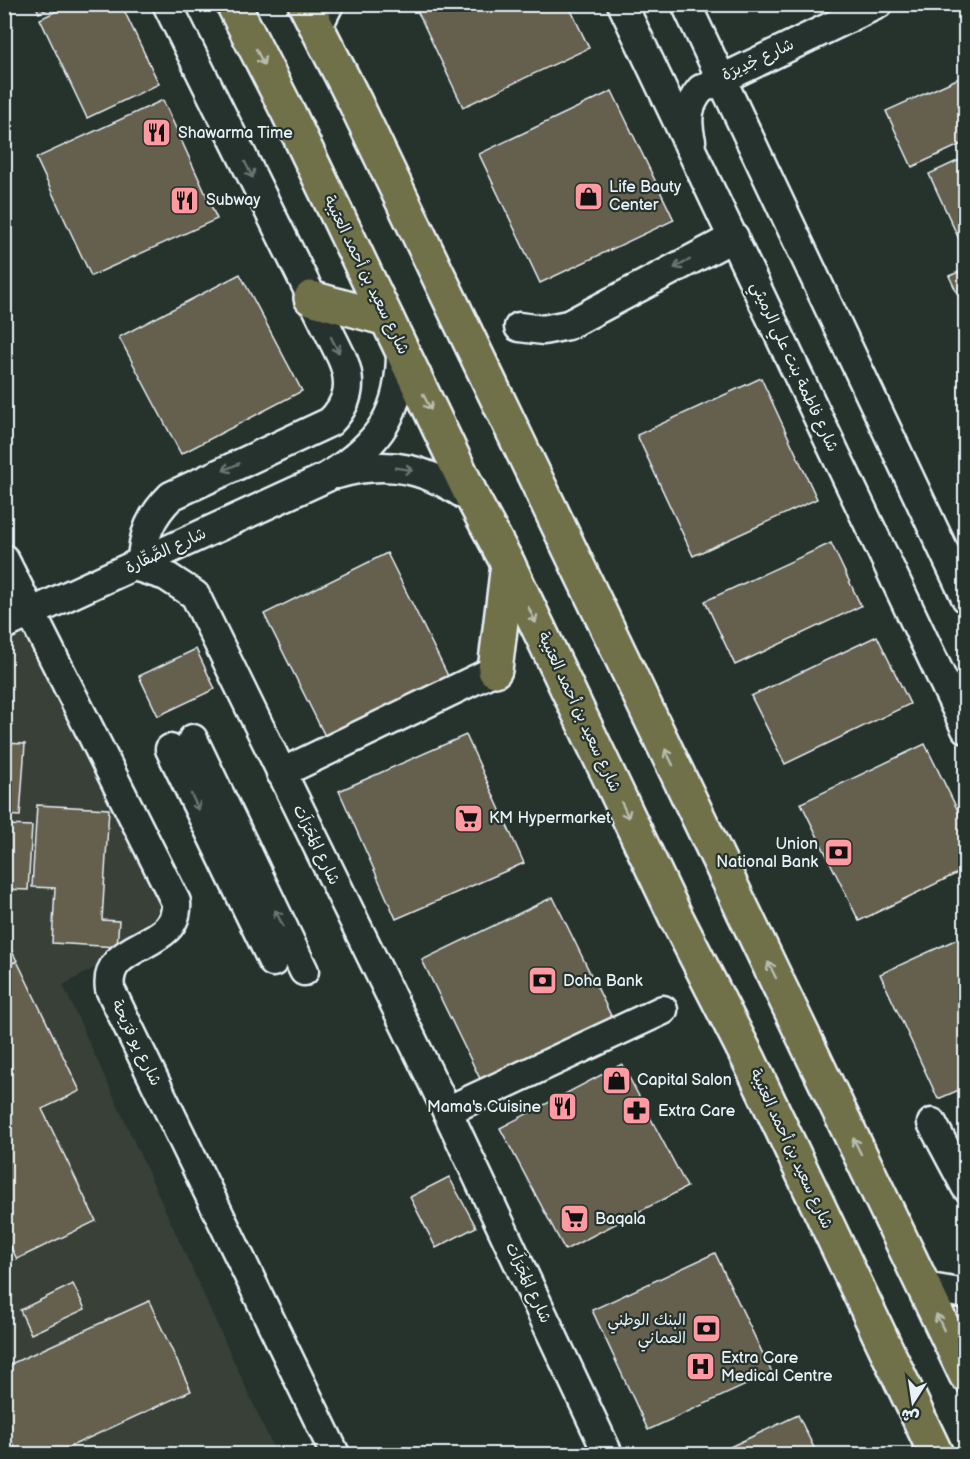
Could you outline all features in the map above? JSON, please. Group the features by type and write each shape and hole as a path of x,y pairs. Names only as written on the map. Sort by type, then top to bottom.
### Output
{"main road":[{"name":"شارع سعيد بن أحمد العتيبة","path":"233,4 474,501 508,564 675,915 749,1060 936,1455"},
{"path":"317,12 355,102 966,1375"},
{"path":"311,298 387,319"},
{"path":"495,670 508,564"}],"street":[{"path":"138,564 148,525 158,509 171,496 330,422 340,412 347,399 348,371 167,4"},
{"name":"شارع فاطمة بنت علي الرميثي","path":"622,4 966,729"},
{"path":"686,4 966,598"},
{"name":"شارع جْدِيرَة","path":"693,152 687,123 692,99 701,89 878,4"},
{"path":"519,327 543,330 568,325 734,237"},
{"name":"شارع الصَّقّارة","path":"327,477 369,446 385,425 397,401 402,375 401,348"},
{"name":"شارع الصَّقّارة","path":"4,625 327,477 357,468 388,466 409,470 448,483 474,501"},
{"name":"شارع يو فرَيحة","path":"4,559 176,902 174,923 167,931 120,957 114,964 109,980 110,989 335,1455"},
{"name":"شارع المَجَرَاَت","path":"138,564 166,576 195,595 447,1111 608,1455"},
{"path":"280,773 495,670"},
{"path":"273,962 181,744 304,971"},
{"path":"447,1111 663,1010"},
{"path":"932,1122 966,1186"},
{"path":"924,1287 966,1294"}],"shaded area":[{"path":"4,536 182,920 63,985 276,1454 5,1454"}],"building":[{"path":"35,4 58,4 39,13"},
{"path":"71,4 121,4 159,84 87,118 40,19"},
{"path":"414,4 568,4 589,48 463,107"},
{"path":"966,75 966,142 912,167 886,111"},
{"path":"612,91 674,220 540,283 479,154"},
{"path":"163,100 217,219 91,276 36,158"},
{"path":"966,157 966,236 959,239 929,174"},
{"path":"966,269 966,312 949,276"},
{"path":"240,274 302,391 181,454 119,337"},
{"path":"761,378 817,499 693,556 637,435"},
{"path":"831,543 861,606 735,665 705,601"},
{"path":"387,553 450,680 327,740 264,614"},
{"path":"877,636 910,704 785,764 751,696"},
{"path":"196,649 215,689 158,716 139,676"},
{"path":"466,735 524,863 396,919 339,791"},
{"path":"4,743 25,744 20,816 4,815"},
{"path":"925,744 966,827 966,869 859,921 801,803"},
{"path":"37,805 109,809 102,920 119,921 117,947 52,943 55,888 32,887"},
{"path":"4,825 32,826 28,890 4,889"},
{"path":"553,897 617,1028 486,1091 422,960"},
{"path":"966,935 966,1087 938,1099 880,974"},
{"path":"4,936 17,961 4,967"},
{"path":"17,961 80,1091 42,1109 96,1221 17,1259 4,1234 4,967"},
{"path":"622,1064 687,1187 565,1250 500,1128"},
{"path":"449,1177 476,1227 436,1248 410,1197"},
{"path":"715,1253 772,1373 648,1430 592,1310"},
{"path":"73,1284 85,1309 31,1334 20,1310"},
{"path":"149,1301 191,1391 54,1454 18,1454 4,1426 4,1367"},
{"path":"798,1415 817,1454 715,1454"}],"place":[{"name":"Shawarma Time","path":"157,133"},
{"name":"Life Bauty Center","path":"588,196"},
{"name":"Subway","path":"185,200"},
{"name":"KM Hypermarket","path":"468,818"},
{"name":"Union National Bank","path":"839,853"},
{"name":"Doha Bank","path":"542,981"},
{"name":"Capital Salon","path":"616,1080"},
{"name":"Mama's Cuisine","path":"562,1107"},
{"name":"Extra Care","path":"637,1111"},
{"name":"Baqala","path":"574,1219"},
{"name":"البنك الوطني العماني","path":"707,1329"},
{"name":"Extra Care Medical Centre","path":"700,1367"}]}
